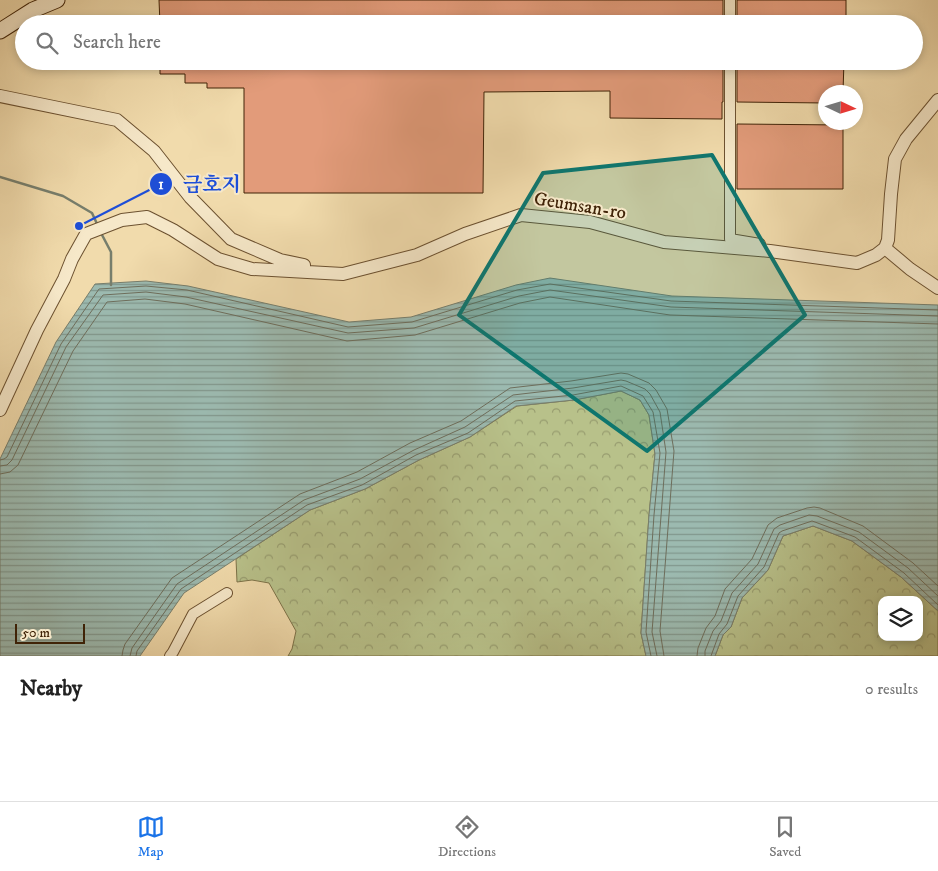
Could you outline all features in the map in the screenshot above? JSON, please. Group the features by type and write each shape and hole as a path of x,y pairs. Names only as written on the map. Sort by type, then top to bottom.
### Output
{"main road":[{"path":"25,15 57,0"},
{"path":"0,31 15,21"}],"street":[{"path":"730,0 730,15"},
{"path":"730,70 730,239 819,252 836,260"},
{"path":"0,96 117,120 154,151 190,197 231,239 280,260 343,274"},
{"path":"938,100 906,139 895,158 888,240 884,248 938,288"},
{"name":"Geumsan-ro","path":"0,410 37,330 86,234 122,220 146,217 173,230 218,259 252,269 343,274 416,255 465,234 522,215 590,222 664,242 770,251 856,263 876,255 884,248"},
{"path":"170,656 193,614 227,593"}],"highlighted area":[{"path":"712,155 805,315 647,451 459,315 543,173"}],"green space":[{"path":"621,391 640,400 649,415 655,454 641,633 646,656 288,656 292,649 296,631 269,583 252,580 237,582 236,559 310,510 365,489 419,460 470,437 517,406 574,400"},
{"path":"813,526 852,541 901,577 922,596 878,596 878,641 923,641 923,597 938,611 938,656 715,656 723,635 731,627 742,598 768,570 783,536"}],"water":[{"path":"550,278 672,296 938,305 938,611 901,577 852,541 813,526 783,536 768,570 742,598 731,627 723,635 715,656 646,656 641,633 655,454 649,415 640,400 621,391 574,400 516,406 470,437 419,460 365,489 310,510 184,593 140,656 0,656 0,459 56,342 95,284 146,281 188,286 349,322 411,317 516,285"}],"building":[{"path":"159,0 723,0 723,15 160,15"},
{"path":"737,0 846,0 846,15 737,15"},
{"path":"160,70 723,70 722,119 610,118 610,91 484,92 483,193 244,193 244,88 207,88 207,83 185,83 185,74 160,74"},
{"path":"737,70 844,70 843,85 818,85 818,103 737,102"},
{"path":"737,124 818,125 818,130 843,130 843,189 737,189"}],"waterway":[{"path":"0,177 63,196 92,213 98,226"},
{"path":"101,233 111,252 111,285"}],"place":[{"name":"금호지","path":"79,226"}]}
